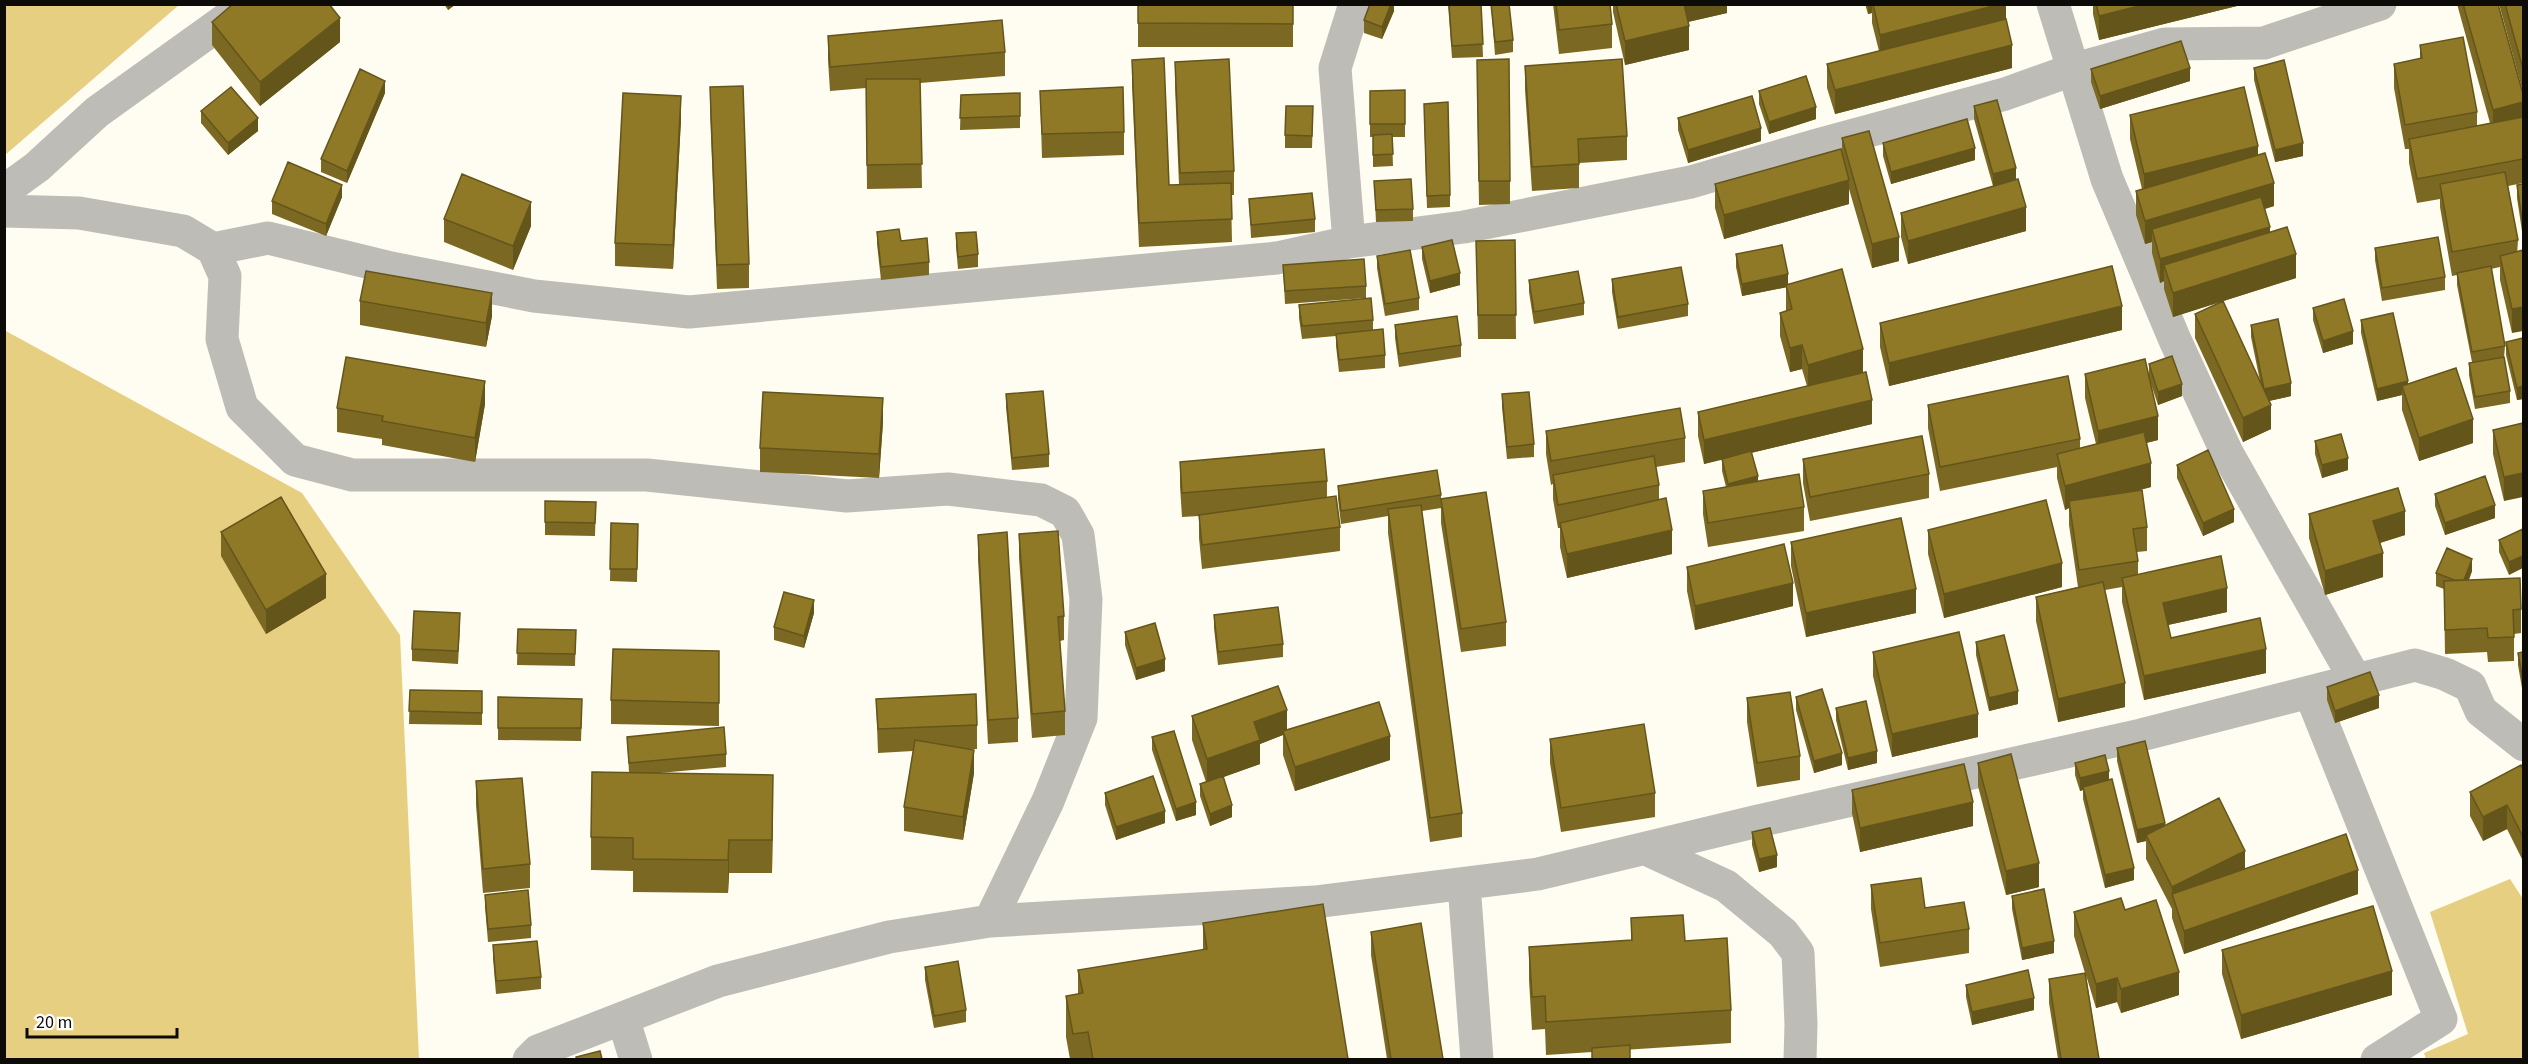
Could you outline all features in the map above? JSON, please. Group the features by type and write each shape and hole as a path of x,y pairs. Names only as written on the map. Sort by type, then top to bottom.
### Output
{"street":[{"path":"4,191 38,167 97,112 239,10 243,4"},
{"path":"1350,242 1335,68 1355,4"},
{"path":"2053,4 2107,179 2175,340 2227,453 2355,679"},
{"path":"213,249 268,238 391,268 534,296 689,312 1277,258 1350,242 1464,226 1691,182 2005,94 2072,70 2165,44 2264,43 2380,4"},
{"path":"4,211 79,213 183,231 213,249 225,276 222,339 242,407 295,460 352,475 647,475 847,496 948,489 1041,500 1065,512 1078,535 1086,599 1081,717 1048,801 990,921"},
{"path":"529,1059 537,1051 718,981 889,937 990,921 1315,902 1538,874 1758,821 2141,735 2415,665 2445,674 2470,686 2481,711 2523,745"},
{"path":"2310,692 2441,1019 2377,1059"},
{"path":"1646,849 1726,886 1783,933 1798,953 1802,1024 1800,1059"},
{"path":"1464,884 1477,1059"},
{"path":"623,1018 636,1059"}],"shaded area":[{"path":"5,4 179,4 179,5 5,155"},
{"path":"4,330 302,493 400,635 419,1059 5,1059"},
{"path":"2510,879 2523,899 2523,1059 2426,1059 2424,1053 2468,1034 2430,912"}],"building":[{"path":"233,4 329,4 340,18 260,82 212,22"},
{"path":"1138,4 1293,4 1293,24 1138,23"},
{"path":"1370,4 1391,4 1382,27 1364,20"},
{"path":"1449,4 1481,4 1483,44 1452,46"},
{"path":"1491,4 1509,4 1513,40 1495,42"},
{"path":"1556,4 1610,4 1612,24 1559,30"},
{"path":"1616,4 1684,4 1689,26 1625,41"},
{"path":"1873,4 2001,4 1880,35"},
{"path":"2096,4 2147,4 2099,16"},
{"path":"2463,4 2498,4 2523,94 2523,102 2493,110"},
{"path":"2505,4 2523,4 2523,69"},
{"path":"2006,19 2012,45 1835,90 1827,64"},
{"path":"1002,20 1005,52 830,67 828,36"},
{"path":"2463,37 2477,112 2405,125 2394,64 2422,58 2420,45"},
{"path":"2181,41 2190,68 2100,96 2091,69"},
{"path":"1164,58 1169,185 1231,183 1232,219 1139,223 1132,60"},
{"path":"1229,59 1234,171 1180,173 1175,62"},
{"path":"1509,59 1510,181 1479,181 1477,60"},
{"path":"1622,59 1627,136 1578,139 1579,164 1532,167 1525,66"},
{"path":"2284,60 2303,143 2275,150 2254,68"},
{"path":"360,69 385,81 347,171 321,159"},
{"path":"1806,76 1816,107 1769,122 1759,91"},
{"path":"866,79 920,79 922,164 867,165"},
{"path":"743,86 749,264 717,265 710,87"},
{"path":"231,87 258,118 228,143 201,111"},
{"path":"1123,87 1124,132 1042,134 1040,91"},
{"path":"2244,87 2258,146 2144,174 2130,115"},
{"path":"1405,90 1405,124 1370,124 1370,91"},
{"path":"623,93 681,96 673,245 615,243"},
{"path":"1020,93 1020,116 960,118 961,95"},
{"path":"1752,96 1761,128 1688,150 1678,118"},
{"path":"1997,100 2016,168 1993,174 1974,106"},
{"path":"1448,102 1450,195 1427,196 1424,104"},
{"path":"1286,106 1313,106 1312,136 1285,135"},
{"path":"2523,117 2523,159 2417,179 2409,139"},
{"path":"1967,119 1975,148 1891,172 1883,143"},
{"path":"1869,131 1899,237 1872,244 1842,138"},
{"path":"1392,134 1393,154 1373,155 1373,135"},
{"path":"1841,149 1849,180 1724,215 1715,184"},
{"path":"2265,153 2274,183 2145,221 2136,191"},
{"path":"288,162 342,185 326,224 272,201"},
{"path":"2505,172 2518,240 2452,252 2440,184"},
{"path":"462,174 531,202 513,246 444,219"},
{"path":"1411,179 1413,209 1376,210 1374,181"},
{"path":"2018,179 2026,207 1908,241 1901,213"},
{"path":"2523,184 2523,226 2517,185"},
{"path":"1312,193 1315,219 1251,225 1249,199"},
{"path":"2261,197 2270,227 2160,259 2152,229"},
{"path":"2287,227 2296,254 2173,293 2164,265"},
{"path":"899,229 901,241 927,238 929,262 881,267 877,232"},
{"path":"976,232 978,254 958,257 956,233"},
{"path":"2438,237 2445,277 2382,288 2375,248"},
{"path":"1452,240 1460,273 1430,281 1422,247"},
{"path":"1515,240 1516,315 1478,315 1476,241"},
{"path":"1782,245 1788,274 1742,284 1736,254"},
{"path":"1410,250 1419,298 1385,304 1377,256"},
{"path":"2523,250 2523,307 2512,309 2500,256"},
{"path":"1364,259 1366,286 1285,291 1283,265"},
{"path":"2112,266 2122,306 1889,363 1880,323"},
{"path":"2491,266 2505,346 2472,352 2457,273"},
{"path":"1681,267 1688,304 1618,317 1612,279"},
{"path":"1842,269 1863,349 1808,365 1802,345 1790,348 1780,313 1792,309 1786,285"},
{"path":"366,271 492,293 486,323 360,301"},
{"path":"1578,271 1584,303 1534,312 1529,280"},
{"path":"1371,298 1373,320 1302,326 1299,305"},
{"path":"2344,299 2353,331 2323,341 2313,308"},
{"path":"2223,301 2271,405 2243,418 2195,314"},
{"path":"2393,313 2408,381 2377,389 2361,320"},
{"path":"1457,316 1461,345 1399,354 1395,325"},
{"path":"2278,319 2291,383 2264,389 2251,325"},
{"path":"1383,329 1385,355 1339,360 1336,334"},
{"path":"2523,338 2523,386 2517,388 2506,342"},
{"path":"2172,356 2182,384 2158,392 2149,364"},
{"path":"346,357 485,381 475,438 382,421 383,416 337,408"},
{"path":"2504,357 2510,391 2475,397 2469,363"},
{"path":"2145,359 2158,416 2098,431 2085,374"},
{"path":"2456,368 2473,419 2419,438 2402,386"},
{"path":"1866,372 1872,400 1704,440 1698,412"},
{"path":"2068,376 2080,439 1940,467 1928,405"},
{"path":"1043,391 1049,454 1012,458 1006,394"},
{"path":"763,392 883,398 879,454 760,448"},
{"path":"1529,392 1534,444 1507,447 1502,394"},
{"path":"1680,408 1685,438 1551,461 1546,431"},
{"path":"2523,423 2523,473 2504,477 2493,430"},
{"path":"2144,432 2151,463 2065,486 2057,454"},
{"path":"2341,434 2348,458 2322,465 2315,441"},
{"path":"1922,436 1929,474 1810,497 1803,459"},
{"path":"1324,449 1327,481 1182,493 1180,462"},
{"path":"2208,450 2234,509 2203,523 2177,465"},
{"path":"1751,451 1758,476 1728,484 1722,459"},
{"path":"1654,456 1659,485 1558,505 1553,475"},
{"path":"1437,470 1441,495 1341,511 1338,486"},
{"path":"1799,474 1804,507 1708,523 1703,491"},
{"path":"2485,476 2495,505 2445,523 2435,494"},
{"path":"2398,488 2405,511 2373,521 2383,553 2325,571 2309,514"},
{"path":"2142,490 2147,527 2133,529 2138,561 2079,570 2069,501"},
{"path":"1486,492 1506,622 1461,629 1441,499"},
{"path":"1336,496 1340,527 1202,545 1199,515"},
{"path":"281,497 326,574 266,610 221,532"},
{"path":"1666,498 1672,530 1567,554 1560,523"},
{"path":"2046,500 2062,563 1944,594 1928,530"},
{"path":"545,501 596,502 595,523 545,522"},
{"path":"1421,505 1462,813 1430,818 1388,509"},
{"path":"1901,518 1916,589 1806,613 1791,542"},
{"path":"611,523 638,524 637,569 610,569"},
{"path":"2523,529 2523,556 2509,562 2499,540"},
{"path":"1058,531 1064,616 1058,617 1065,711 1032,714 1019,534"},
{"path":"1007,532 1018,718 988,720 978,535"},
{"path":"1784,544 1793,583 1695,606 1687,567"},
{"path":"2447,548 2472,559 2464,580 2454,580 2436,573"},
{"path":"2221,556 2227,588 2163,603 2171,638 2260,618 2266,649 2144,676 2122,578"},
{"path":"2520,578 2521,609 2513,610 2514,637 2488,638 2487,628 2445,630 2444,581"},
{"path":"2103,582 2125,683 2058,699 2036,597"},
{"path":"784,592 814,600 804,636 774,627"},
{"path":"1278,607 1283,644 1218,652 1214,615"},
{"path":"414,611 460,613 458,651 412,649"},
{"path":"1155,623 1165,659 1136,668 1125,632"},
{"path":"518,629 576,630 575,654 517,653"},
{"path":"1959,632 1978,714 1892,734 1873,652"},
{"path":"2004,635 2018,691 1989,698 1976,642"},
{"path":"613,649 719,651 719,703 611,700"},
{"path":"2523,652 2523,681 2518,653"},
{"path":"2370,672 2379,695 2335,711 2327,687"},
{"path":"1278,686 1287,710 1254,722 1260,740 1207,759 1192,716"},
{"path":"1822,689 1842,753 1814,761 1796,697"},
{"path":"410,690 482,691 482,713 409,711"},
{"path":"1790,692 1800,756 1757,763 1747,698"},
{"path":"976,694 977,725 878,729 876,699"},
{"path":"498,697 582,699 581,728 498,728"},
{"path":"1866,701 1877,751 1848,758 1836,708"},
{"path":"1379,702 1390,736 1295,767 1283,731"},
{"path":"1644,724 1655,793 1561,808 1550,739"},
{"path":"724,727 726,754 629,763 627,737"},
{"path":"1174,731 1196,802 1176,809 1152,737"},
{"path":"915,740 974,750 963,817 904,807"},
{"path":"2145,741 2165,823 2137,830 2117,748"},
{"path":"2011,754 2039,863 2006,871 1978,763"},
{"path":"2105,755 2109,771 2080,778 2075,763"},
{"path":"1964,764 1973,802 1860,828 1852,790"},
{"path":"2521,765 2523,769 2523,837 2507,805 2483,817 2470,792"},
{"path":"592,772 773,775 772,840 729,840 728,860 633,859 633,838 591,837"},
{"path":"1153,776 1165,811 1116,827 1105,793"},
{"path":"1223,776 1232,805 1210,814 1200,784"},
{"path":"522,778 530,864 483,869 476,781"},
{"path":"2112,779 2134,868 2105,875 2083,787"},
{"path":"2219,798 2245,851 2172,887 2146,835"},
{"path":"1770,828 1777,855 1759,859 1752,832"},
{"path":"2346,834 2358,870 2184,931 2172,894"},
{"path":"1921,878 1925,908 1964,902 1969,929 1880,943 1871,885"},
{"path":"2044,889 2054,941 2022,948 2012,896"},
{"path":"528,890 531,925 488,929 485,895"},
{"path":"2121,898 2125,910 2156,900 2179,972 2121,989 2117,978 2096,984 2074,912"},
{"path":"1323,904 1348,1059 1093,1059 1088,1032 1073,1034 1066,996 1083,993 1078,970 1207,949 1203,923"},
{"path":"2373,906 2392,971 2241,1015 2222,950"},
{"path":"1683,915 1685,941 1727,938 1731,1010 1546,1022 1545,996 1532,997 1529,947 1632,940 1631,918"},
{"path":"1421,923 1443,1059 1391,1059 1371,932"},
{"path":"537,941 541,977 496,981 493,945"},
{"path":"958,961 966,1010 934,1016 925,967"},
{"path":"2028,970 2034,998 1972,1012 1966,985"},
{"path":"2085,973 2099,1059 2061,1059 2049,979"},
{"path":"1630,1045 1630,1059 1592,1059 1592,1048"},
{"path":"600,1051 602,1059 576,1059 576,1057"}]}
